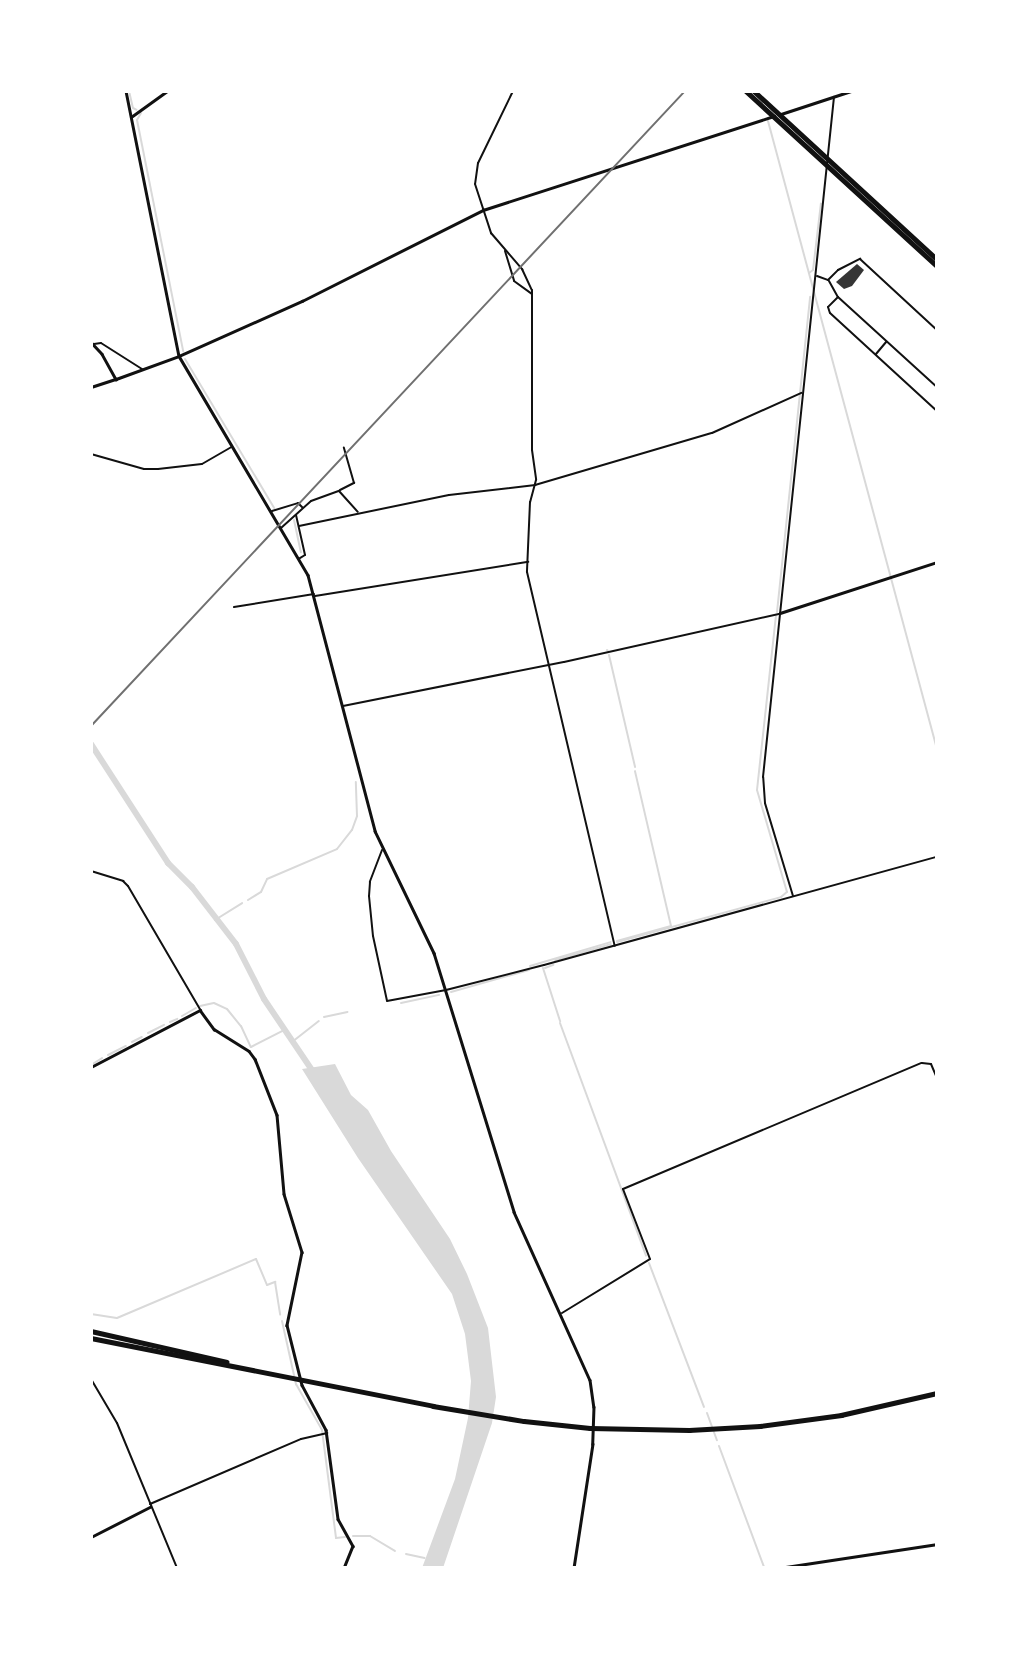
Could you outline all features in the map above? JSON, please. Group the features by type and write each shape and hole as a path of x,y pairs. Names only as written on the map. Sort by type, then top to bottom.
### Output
{"highway":[{"path":"746,91 937,266"},
{"path":"754,91 937,260"},
{"path":"91,1331 170,1347 258,1371"},
{"path":"91,1339 134,1345 433,1406 524,1421 601,1429 720,1429 841,1415 937,1393"}],"street":[{"path":"126,91 179,356 300,559 315,595 370,816 382,850 423,929 446,990 507,1194 582,1358 594,1407 593,1444 575,1568"},
{"path":"131,117 167,91"},
{"path":"513,91 476,173 477,194 491,233 528,279 533,294 532,450 535,485 530,502 528,578 551,664 615,946"},
{"path":"91,387 179,356 291,306 483,211 851,91"},
{"path":"793,896 763,787 801,394 834,96"},
{"path":"504,248 514,281 533,294"},
{"path":"828,280 838,270 860,259 937,330"},
{"path":"816,275 828,280 838,297 937,387"},
{"path":"838,297 828,307 830,313 936,410"},
{"path":"116,379 92,343 102,342 142,369"},
{"path":"875,354 887,342"},
{"path":"299,526 449,495 535,485 712,433 801,394"},
{"path":"936,410 937,405"},
{"path":"91,454 158,469 202,464 233,446"},
{"path":"281,528 302,508 319,497 354,483 344,447"},
{"path":"339,491 358,513"},
{"path":"271,512 298,503 302,508"},
{"path":"296,514 305,555 300,559"},
{"path":"234,607 528,562"},
{"path":"341,706 551,664 780,613 937,562"},
{"path":"382,850 370,882 369,896 373,936 387,1001 446,990 615,946 937,857"},
{"path":"91,871 123,881 128,886 200,1010 214,1029 253,1055 274,1104 281,1136 284,1194 302,1258 288,1325 302,1385 324,1433 338,1519 353,1546 344,1568"},
{"path":"91,1067 200,1010"},
{"path":"561,1314 650,1259 623,1189 922,1063 931,1065 937,1078"},
{"path":"91,1380 117,1423 177,1568"},
{"path":"91,1537 150,1506 324,1433"},
{"path":"779,1568 937,1544"}],"shaded area":[{"path":"335,1064 351,1095 368,1110 391,1151 450,1239 488,1328 496,1397 492,1423 443,1568 422,1568 455,1479 468,1418 471,1381 465,1334 452,1294 358,1158 302,1069"}],"building":[{"path":"857,264 864,270 852,286 844,289 836,282"}],"waterway":[{"path":"129,91 133,108 137,110"},
{"path":"141,113 137,120 183,351"},
{"path":"768,121 937,749"},
{"path":"809,273 813,270 821,203"},
{"path":"777,612 810,297"},
{"path":"185,359 274,508"},
{"path":"294,520 301,552"},
{"path":"617,942 781,897 787,892 757,790 776,616"},
{"path":"609,655 635,767"},
{"path":"91,744 168,863 192,887 236,944 264,999 314,1073"},
{"path":"617,941 671,926 635,771"},
{"path":"248,900 261,892 267,879 337,849 352,830 357,816 356,782"},
{"path":"215,920 242,903"},
{"path":"530,966 611,942"},
{"path":"555,960 611,944"},
{"path":"545,968 553,965"},
{"path":"543,968 560,1021"},
{"path":"451,992 529,970"},
{"path":"401,1003 439,995"},
{"path":"200,1006 214,1003 227,1009 241,1026 251,1047 284,1030"},
{"path":"182,1016 196,1008"},
{"path":"324,1017 347,1012"},
{"path":"170,1022 177,1019"},
{"path":"292,1042 319,1021"},
{"path":"560,1023 646,1256"},
{"path":"148,1033 164,1025"},
{"path":"132,1042 142,1037"},
{"path":"108,1055 126,1046"},
{"path":"91,1065 102,1058"},
{"path":"91,1314 117,1318 256,1259 267,1285 275,1282 280,1315"},
{"path":"649,1263 704,1407"},
{"path":"282,1321 296,1384 322,1430 336,1538 345,1537"},
{"path":"707,1413 717,1440"},
{"path":"719,1446 764,1567"},
{"path":"353,1536 370,1536 395,1551"},
{"path":"406,1554 425,1558"}],"railway":[{"path":"91,726 685,91"}]}
